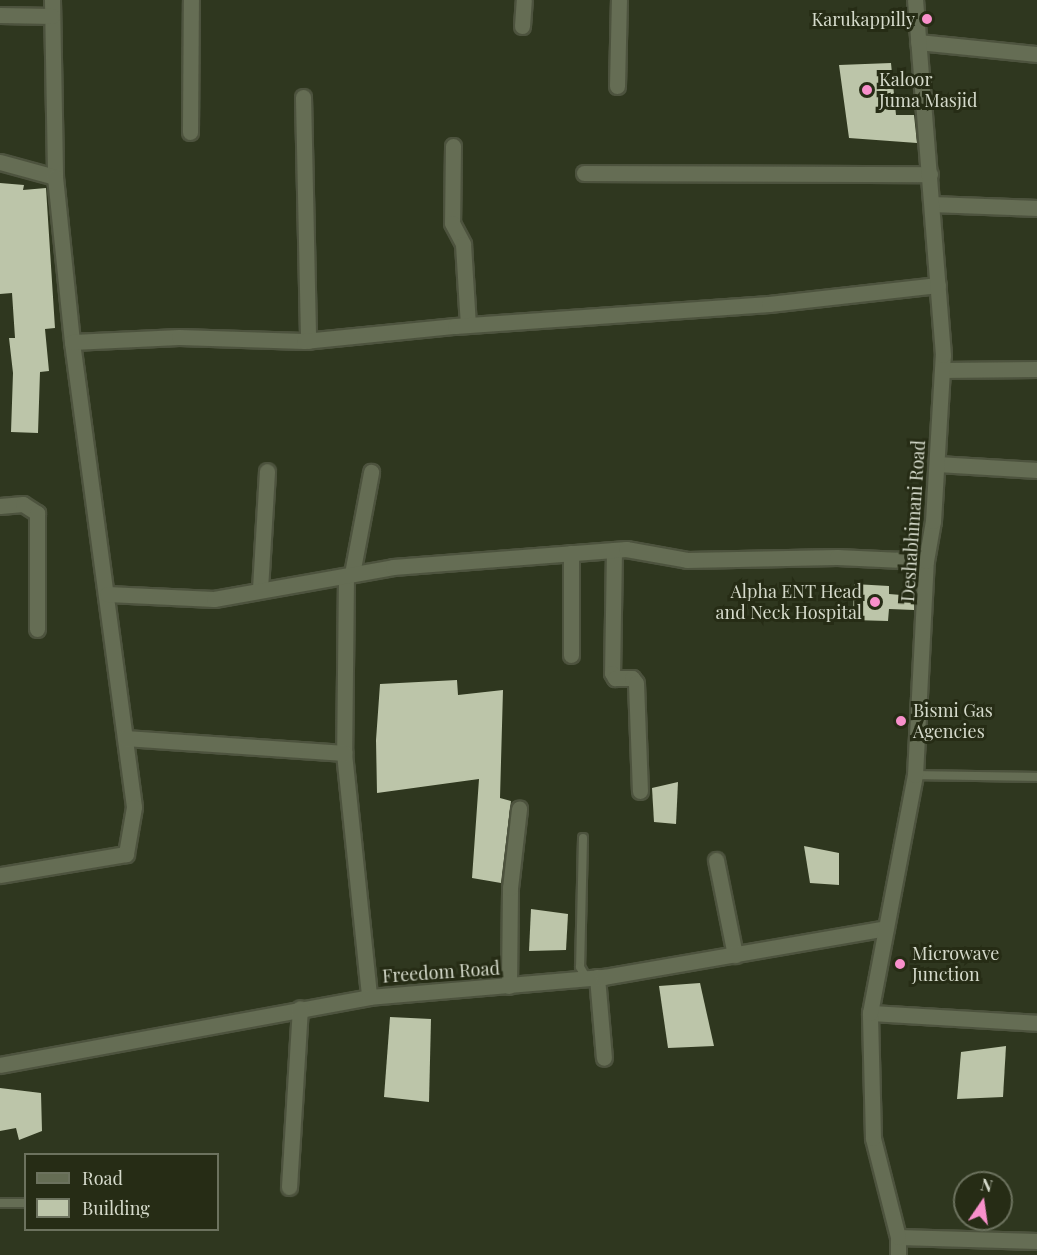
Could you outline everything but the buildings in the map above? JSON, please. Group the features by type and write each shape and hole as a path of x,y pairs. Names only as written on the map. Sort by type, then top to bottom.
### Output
{"street":[{"path":"190,132 191,0"},
{"path":"522,26 524,0"},
{"path":"617,86 619,0"},
{"name":"Deshabhimani Road","path":"898,1255 898,1237 873,1138 870,1013 915,775 926,561 933,521 942,370 930,174 915,0"},
{"path":"0,15 52,4 55,177 72,342 134,807 126,854 0,875"},
{"path":"918,42 1037,54"},
{"path":"303,97 308,341"},
{"path":"453,146 452,223 463,244 468,325"},
{"path":"0,162 55,177"},
{"path":"584,173 930,174"},
{"path":"932,204 1037,208"},
{"path":"72,342 179,337 308,341 468,325 758,305 938,285"},
{"path":"942,370 1037,369"},
{"path":"937,464 1037,470"},
{"path":"260,589 267,471"},
{"path":"369,997 344,753 349,575 371,472"},
{"path":"0,506 23,504 37,513 37,629"},
{"path":"107,594 214,599 393,567 614,550 687,560 837,557 926,561"},
{"path":"614,550 612,673 615,678 632,678 636,682 640,791"},
{"path":"571,553 571,655"},
{"path":"125,738 344,753"},
{"path":"509,986 510,888 519,808"},
{"path":"716,860 735,955"},
{"name":"Freedom Road","path":"0,1065 369,997 592,978 886,928"},
{"path":"592,978 604,1058"},
{"path":"289,1187 300,1008"},
{"path":"870,1013 1037,1023"},
{"path":"898,1237 1037,1241"}],"lane":[{"path":"915,775 1037,777"},
{"path":"583,838 580,967 592,978"},
{"path":"0,1203 24,1203"}],"place":[{"name":"Karukappilly","path":"927,19"},
{"name":"Kaloor Juma Masjid","path":"867,90"},
{"name":"Alpha ENT Head and Neck Hospital","path":"875,602"},
{"name":"Bismi Gas Agencies","path":"901,721"},
{"name":"Microwave Junction","path":"900,964"}]}
